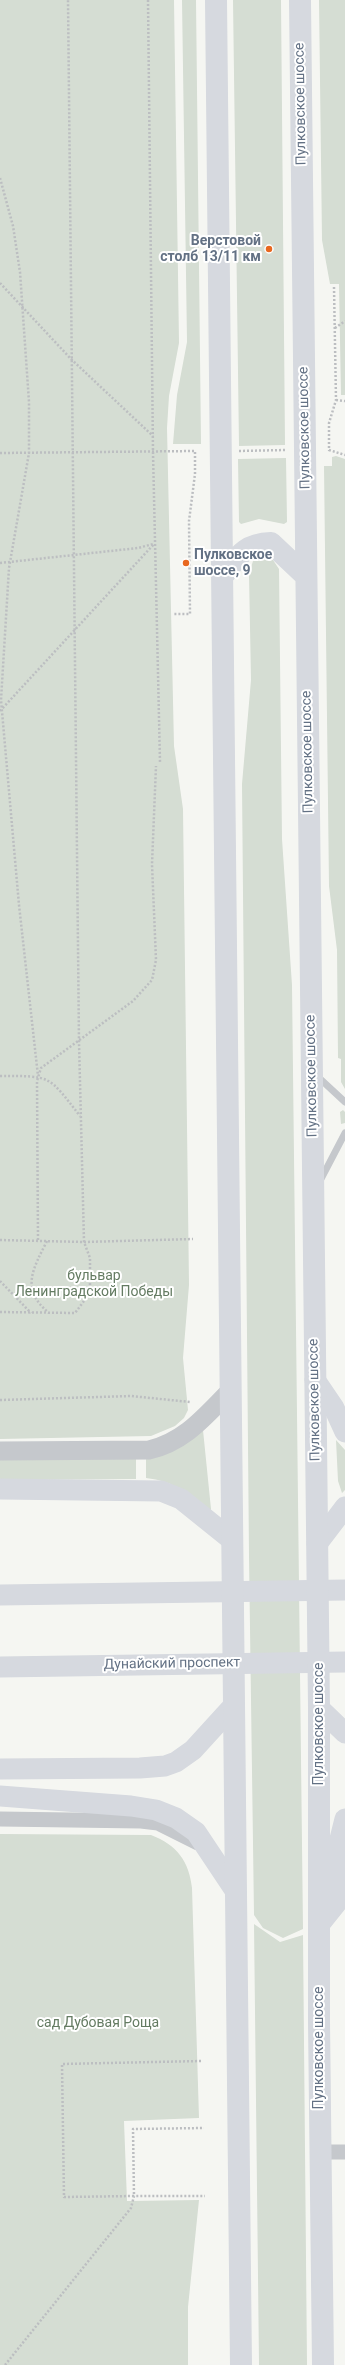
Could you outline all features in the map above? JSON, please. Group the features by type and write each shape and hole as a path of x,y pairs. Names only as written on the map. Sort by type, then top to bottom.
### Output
{"main road":[{"path":"216,0 241,2365"},
{"name":"Пулковское шоссе","path":"300,0 319,1708 320,2152 323,2365"},
{"path":"222,577 243,550 256,544 271,543 306,576"},
{"path":"315,1380 334,1408 345,1432"},
{"path":"8,1488 161,1491 182,1499 232,1540"},
{"path":"317,1544 345,1507"},
{"path":"0,1594 345,1590"},
{"name":"Дунайский проспект","path":"0,1666 345,1662"},
{"path":"0,1769 140,1768 165,1766 176,1762 193,1750 234,1705"},
{"path":"319,1708 345,1732"},
{"path":"0,1796 156,1810 176,1818 196,1832 236,1892"},
{"path":"319,1925 339,1900 338,1847 345,1819"}],"street":[{"path":"0,1451 149,1450 163,1447 176,1442 231,1390"},
{"path":"0,1819 141,1821 158,1823 204,1846"},
{"path":"320,2152 345,2152"}],"lane":[{"path":"312,1071 345,1102"},
{"path":"313,1200 326,1166 345,1133"}],"path":[{"path":"0,1312 75,1312 90,1293 90,1258 84,1242 80,1117 68,0"},
{"path":"148,0 152,452 160,762"},
{"path":"0,178 13,226 23,309 28,402 29,453 11,561 4,634 1,710 19,905 38,1076 38,1240"},
{"path":"0,283 71,359 152,436"},
{"path":"334,287 336,400 329,423 329,450 345,455"},
{"path":"335,328 345,321"},
{"path":"336,400 345,401"},
{"path":"238,451 286,450"},
{"path":"0,453 195,451 195,474 189,521 190,614 174,614"},
{"path":"0,563 138,548 154,544"},
{"path":"1,710 74,629 154,544"},
{"path":"38,1076 41,1068 79,1042 133,1001 152,980 156,960 152,864 156,766"},
{"path":"0,1076 38,1076 54,1083 80,1117"},
{"path":"0,1240 84,1242 193,1239"},
{"path":"47,1241 33,1268 31,1290 38,1304 49,1313"},
{"path":"0,1281 32,1313"},
{"path":"0,1400 131,1396 190,1402"},
{"path":"201,2061 62,2064 64,2197 205,2196"},
{"path":"5,2365 130,2208 134,2196 133,2128 204,2128"}],"green space":[{"name":"бульвар Ленинградской Победы","path":"0,0 174,0 179,343 169,396 167,428 174,746 183,809 189,1285 183,1358 188,1410 184,1418 175,1426 151,1436 0,1439"},
{"path":"182,0 196,0 201,444 173,444 177,395 187,342"},
{"path":"233,0 281,0 285,445 239,446"},
{"path":"319,0 345,0 345,395 341,395 339,284 330,284 322,240"},
{"path":"336,456 345,459 345,1089 341,1082 341,1059 338,1058 337,950 329,886 324,466 332,466 332,457"},
{"path":"286,458 287,522 284,524 259,519 241,524 239,522 238,459"},
{"path":"265,556 273,560 279,569 282,839 292,985 303,1929 283,1938 263,1928 254,1915 249,1556 242,784 251,680 249,574 253,561"},
{"path":"343,1110 345,1112 345,1123 341,1124 340,1112"},
{"path":"203,1430 211,1509 209,1511 187,1493 173,1485 146,1478 146,1457"},
{"path":"336,1440 345,1450 345,1490 342,1493 338,1481"},
{"path":"136,1457 136,1479 0,1480 0,1458"},
{"name":"сад Дубовая Роща","path":"0,1834 151,1835 175,1849 185,1862 188,1870 192,1888 199,2118 124,2121 127,2201 199,2200 188,2307 188,2365 0,2365"},
{"path":"254,1924 280,1942 303,1935 307,2365 259,2365"}],"place":[{"name":"Верстовой столб 13/11 км","path":"269,249"},
{"name":"Пулковское шоссе, 9","path":"186,563"}]}
